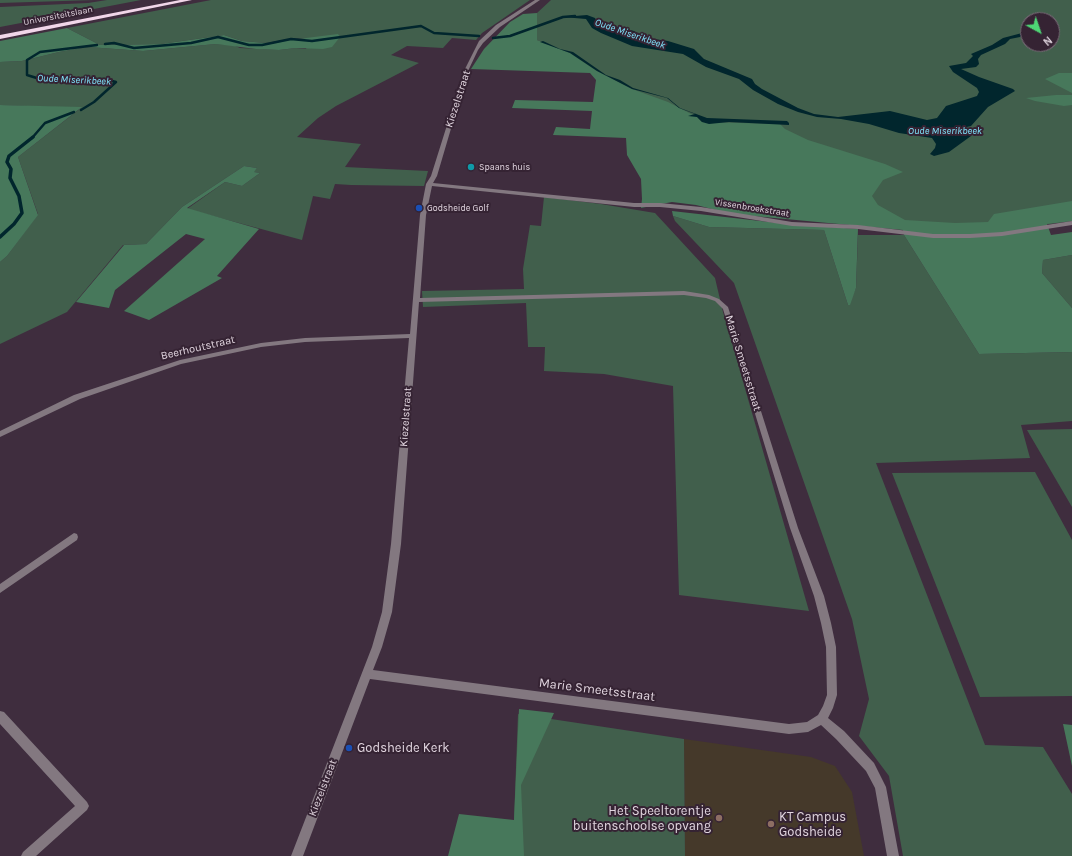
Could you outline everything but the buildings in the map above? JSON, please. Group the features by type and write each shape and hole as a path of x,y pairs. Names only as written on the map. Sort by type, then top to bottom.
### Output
{"highway":[{"name":"Universiteitslaan","path":"0,30 159,0"},
{"name":"Universiteitslaan","path":"0,37 189,0"}],"street":[{"name":"Kiezelstraat","path":"297,856 377,647 387,612 396,544 423,215 429,184 434,176 466,71 476,50 481,42 498,26 538,0"},
{"name":"Vissenbroekstraat","path":"429,184 634,205 701,209 792,224 858,227 933,236 1002,234 1072,223"},
{"name":"Marie Smeetsstraat","path":"366,674 789,729 808,727 822,719 828,708 832,695 831,647 819,596 794,528 726,308 717,300 707,296 684,293 416,300"},
{"name":"Beerhoutstraat","path":"0,434 77,397 180,362 261,345 298,341 412,336"},
{"path":"0,589 74,537"},
{"path":"0,716 83,806 27,856"},
{"path":"822,719 840,735 870,767 880,787 893,856"}],"shaded area":[{"path":"0,0 95,0 0,3"},
{"path":"107,0 141,0 0,27 0,7 88,3"},
{"path":"211,0 530,0 482,33 476,40 452,38 443,48 407,46 391,55 419,63 336,106 318,118 297,137 361,144 345,167 428,171 424,186 335,184 330,199 313,196 302,240 187,209 225,182 242,186 260,173 253,172 257,168 244,166 182,207 146,244 123,245 67,312 0,344 0,262 7,256 38,214 18,157 81,108 0,105 0,62 22,61 88,47 143,51 216,44 233,45 240,48 279,50 296,48 306,49 310,38 289,39 266,43 242,41 224,35 161,44 100,45 67,28"},
{"path":"551,0 1072,0 1072,221 993,231 867,225 605,77 572,55 537,40 537,13"},
{"path":"544,197 601,204 655,213 715,278 723,312 809,611 679,595 673,386 604,374 544,371 545,347 528,347 526,303 423,307 422,291 524,289 523,269 530,225 541,226"},
{"path":"673,216 709,227 824,230 848,305 856,288 858,235 904,235 979,354 1072,352 1072,421 1021,425 1030,458 876,463 985,745 1043,747 1072,794 1072,856 903,856 889,776 859,736 869,699 852,619 734,283 675,221"},
{"path":"1072,255 1072,308 1042,273 1043,260"},
{"path":"1072,429 1072,507 1027,430"},
{"path":"1035,472 1072,540 1072,696 980,697 892,473"},
{"path":"518,714 684,739 685,856 510,856 514,820"},
{"name":"KT Campus Godsheide","path":"684,739 811,757 835,766 852,792 864,856 685,856"}],"green space":[{"path":"537,13 537,40 570,53 597,71 632,89 668,102 697,117 702,122 780,124 785,129 808,140 885,164 903,172 883,180 872,196 878,205 905,220 955,223 988,222 994,214 1072,201 1072,221 1047,224 1051,235 1072,232 1072,255 1043,260 1042,273 1072,308 1072,352 979,354 904,235 903,230 732,214 696,205 672,202 641,208 641,179 627,155 626,138 553,135 556,127 590,129 592,111 512,108 515,100 593,102 596,80 590,73 471,69 484,49 510,22 523,14"},
{"path":"67,28 100,45 161,44 224,35 242,41 266,43 338,34 340,37 332,47 323,49 256,49 216,44 143,51 88,47 22,61 0,62 0,41"},
{"path":"1059,73 1072,73 1072,93 1045,79"},
{"path":"1072,95 1072,105 1064,106 1026,98"},
{"path":"0,105 82,107 18,157 38,215 7,256 0,262"},
{"path":"244,166 257,168 254,172 260,173 242,186 225,182 187,208 259,229 217,276 222,278 149,320 124,311 205,239 186,234 115,290 109,308 76,302 124,245 146,244 182,207"},
{"path":"672,211 787,224 858,229 856,288 850,305 848,305 824,230 709,227 673,216"},
{"path":"519,709 554,713 521,785 524,856 448,856 459,814 514,820"},
{"path":"1063,724 1072,725 1072,766"}],"water":[{"name":"Oude Miserikbeek","path":"587,15 595,18 597,22 634,31 646,38 668,41 694,49 704,59 752,79 755,84 762,89 798,108 814,114 838,117 890,111 927,120 937,118 946,106 977,96 979,92 977,88 953,72 949,66 966,63 973,56 971,54 992,45 1003,38 1020,34 1020,37 1010,39 1005,44 981,55 978,59 979,64 976,67 961,69 1015,91 988,107 971,126 958,129 960,132 971,136 949,152 934,156 930,154 935,148 936,144 932,138 899,133 869,124 841,119 817,117 798,112 778,104 753,90 739,79 706,67 683,54 632,46 592,28 586,19 563,17"},
{"path":"543,41 560,49 573,52 606,75 620,80 633,88 668,98 680,108 707,118 787,121 789,125 729,122 709,124 702,122 697,117 688,116 695,114 679,108 667,98 632,89 597,71 570,53 540,42"}],"waterway":[{"name":"Oude Miserikbeek","path":"493,38 510,36 563,17 575,16"},
{"name":"Oude Miserikbeek","path":"105,44 114,43 134,48 191,43 218,37 249,45 262,45 291,39 312,41 421,26 434,33 479,36"},
{"name":"Oude Miserikbeek","path":"81,110 94,102 116,82 104,79 43,80 27,75 27,60 40,52 97,45"},
{"name":"Oude Miserikbeek","path":"33,137 45,123 74,112"},
{"name":"Oude Miserikbeek","path":"0,237 14,224 22,213 19,196 10,178 11,169 7,162 9,156 33,137"}],"place":[{"name":"Spaans huis","path":"471,167"},
{"name":"Godsheide Golf","path":"419,208"},
{"name":"Godsheide Kerk","path":"349,748"},
{"name":"Het Speeltorentje buitenschoolse opvang","path":"719,818"},
{"name":"KT Campus Godsheide","path":"771,824"}]}
